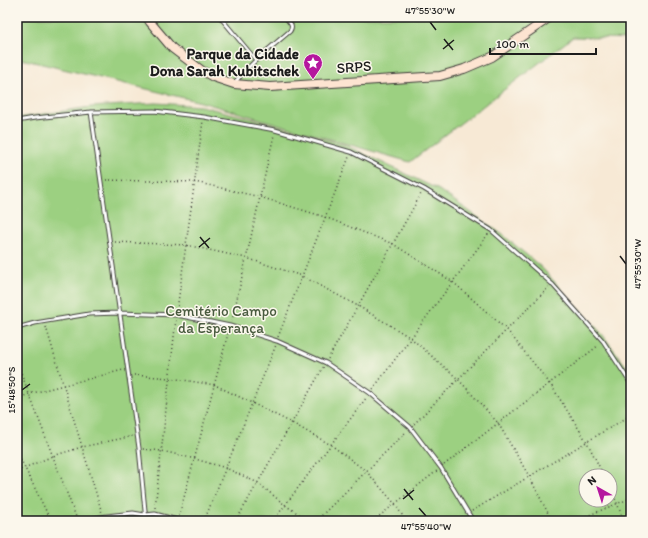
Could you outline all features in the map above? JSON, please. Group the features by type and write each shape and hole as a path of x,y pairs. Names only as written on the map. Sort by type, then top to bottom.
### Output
{"main road":[{"name":"SRPS","path":"147,17 172,48 213,78 234,84 270,86 440,76 464,69 492,57 546,20 548,17"}],"lane":[{"path":"220,17 256,60"},
{"path":"234,84 256,60 291,30 291,24 285,17"},
{"path":"17,121 90,112 154,111 204,117 275,130 351,152 424,189 491,230 552,284 603,341 631,384"},
{"path":"90,112 140,448 146,521"},
{"path":"17,328 44,321 88,314 119,313 177,315 230,326 277,342 326,364 370,393 410,428 441,468 473,521"},
{"path":"77,521 103,516 133,513 145,515 155,514 181,521"}],"path":[{"path":"100,180 195,182 260,197 318,215 393,244 453,282 506,330 550,383 587,442 600,468"},
{"path":"236,521 424,189"},
{"path":"273,521 491,230"},
{"path":"109,241 186,245 246,258 302,276 358,306 411,338 458,378 498,423 529,476 552,521"},
{"path":"316,521 552,284"},
{"path":"44,321 103,516"},
{"path":"374,521 603,341"},
{"path":"17,362 77,521"},
{"path":"17,399 29,394 128,369"},
{"path":"128,374 170,378 215,385 292,423 331,445 366,471 395,504 406,521"},
{"path":"455,521 631,415"},
{"path":"17,472 53,456 82,447 138,436"},
{"path":"140,448 162,450 195,458 226,468 258,483 285,505 309,521"},
{"path":"17,452 51,521"},
{"path":"618,503 631,498"},
{"path":"618,506 624,521"},
{"path":"575,521 605,508"}],"green space":[{"name":"Parque da Cidade Dona Sarah Kubitschek","path":"17,17 631,17 631,39 573,37 410,162 201,102 17,58"},
{"name":"Cemitério Campo da Esperança","path":"156,103 201,106 345,145 439,190 503,235 542,268 602,334 631,373 631,521 17,521 17,118 91,107"}],"place":[{"name":"Parque da Cidade Dona Sarah Kubitschek","path":"313,80"}]}
